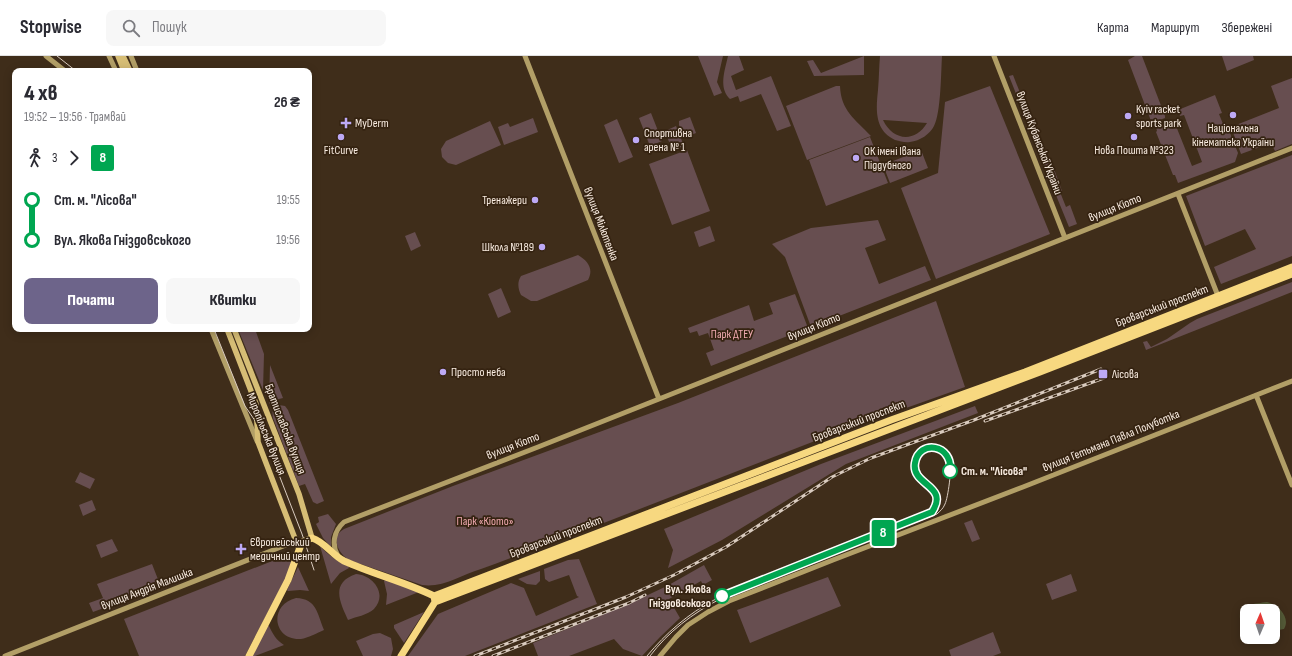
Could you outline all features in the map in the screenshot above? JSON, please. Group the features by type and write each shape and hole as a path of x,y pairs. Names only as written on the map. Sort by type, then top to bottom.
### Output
{"highway":[{"name":"Броварський проспект","path":"435,599 891,420 1024,372 1292,267"},
{"name":"Броварський проспект","path":"435,599 1026,378 1292,274"},
{"path":"250,656 288,580 302,542 312,538 321,542 344,561 420,590 435,599 401,656"}],"main road":[{"path":"118,56 123,68"},
{"path":"123,56 129,68"},
{"name":"Братиславська вулиця","path":"228,332 257,407 258,442"},
{"name":"Братиславська вулиця","path":"235,332 268,409 299,494 312,538"},
{"path":"257,407 262,410 268,409"},
{"name":"Миропільська вулиця","path":"258,442 299,549"}],"street":[{"path":"46,56 61,68"},
{"path":"109,56 115,68"},
{"path":"131,56 136,68"},
{"name":"вулиця Мілютенка","path":"525,56 659,399"},
{"name":"вулиця Кубанської України","path":"994,56 1065,238"},
{"name":"вулиця Кіото","path":"338,557 334,540 335,534 343,522 659,399 1292,148"},
{"path":"1178,194 1218,296"},
{"name":"Миропільська вулиця","path":"212,332 258,442"},
{"name":"вулиця Гетьмана Павла Полуботка","path":"660,656 688,625 729,601 1292,381"},
{"path":"1256,395 1292,485"},
{"name":"вулиця Андрія Малишка","path":"5,656 296,541"}],"green space":[{"path":"698,56 723,56 717,82 722,93 714,96"},
{"path":"728,56 739,56 744,70 731,76 736,90 771,76 791,126 777,131 761,94 740,102 738,96 730,99 726,95 723,79"},
{"path":"864,56 864,75 814,76 807,61 813,60 821,73"},
{"path":"880,56 942,56 941,82 936,120 930,132 921,139 908,142 895,140 883,131 880,125 877,104","holes":["883,120 927,123 916,134 904,137 892,132"]},
{"path":"1135,56 1142,56 1165,118 1154,122 1151,121 1128,60"},
{"path":"1222,56 1253,56 1254,60 1227,71"},
{"path":"1013,75 1045,156 1041,157 1009,76"},
{"path":"1292,78 1292,144 1275,151 1271,143 1241,154 1231,127 1279,108 1271,86"},
{"path":"836,86 840,86 843,102 850,114 871,136 807,160 786,106"},
{"path":"990,86 1050,234 936,279 901,188 938,173 945,102"},
{"path":"1215,95 1222,113 1219,114 1223,124 1226,123 1238,153 1235,162 1178,183 1175,175 1173,175 1156,132 1156,127 1174,121 1192,166 1202,162 1184,115 1180,116 1178,110"},
{"path":"651,113 662,141 650,146 639,118"},
{"path":"690,117 696,133 684,138 679,121"},
{"path":"533,118 538,132 504,145 498,127 508,123 510,127"},
{"path":"617,119 633,157 619,163 604,125"},
{"path":"490,121 501,145 456,165 448,163 442,157 441,149 446,141"},
{"path":"676,126 684,146 672,150 665,131"},
{"path":"870,137 888,183 826,206 809,160"},
{"path":"687,150 710,211 672,225 649,164"},
{"path":"921,150 928,168 890,183 883,165"},
{"path":"1292,155 1292,256 1221,284 1214,267 1256,249 1245,229 1205,246 1186,196"},
{"path":"1050,158 1066,207 1070,205 1077,224 1069,227 1042,161"},
{"path":"878,220 886,240 865,248 879,284 925,266 931,280 811,327 785,257 772,244 811,228"},
{"path":"710,226 715,241 699,247 694,232"},
{"path":"415,232 421,246 411,251 405,236"},
{"path":"578,255 585,260 589,266 590,276 588,280 537,301 531,301 521,295 518,286 521,276"},
{"path":"1292,282 1292,292 1146,350 1143,342 1147,341 1151,347 1167,339 1197,319"},
{"path":"501,288 511,312 498,318 488,294"},
{"name":"Парк ДТЕУ","path":"795,294 808,328 711,366 706,353 714,350 708,333 699,336 697,331 690,333 688,328 749,305 754,321 773,314 769,303"},
{"name":"Парк «Кіото»","path":"936,301 965,387 833,434 583,531 580,528 561,536 561,539 445,583 437,585 422,585 349,560 345,557 337,545 337,536 344,529 453,486 678,403"},
{"path":"239,332 256,332 264,354 263,390"},
{"path":"270,365 283,398 275,400 269,404"},
{"path":"279,405 285,406 288,410 324,501 317,504 313,502 305,484 299,486 273,418 273,410"},
{"path":"975,406 978,413 846,464 722,540 668,568 673,550 664,529 821,464"},
{"path":"80,472 95,479 90,489 75,482"},
{"path":"92,500 96,510 83,516 79,505"},
{"path":"328,514 336,524 331,537 331,547 323,538 316,524 319,522 318,517"},
{"path":"972,520 980,539 972,542 964,523"},
{"path":"112,539 118,551 101,558 96,545"},
{"path":"320,546 329,555 349,568 340,573 331,584"},
{"path":"285,556 291,562 291,568 245,656 139,656 124,619"},
{"path":"579,559 597,604 465,656 408,656 438,614 511,583 524,588 536,616 579,597 577,596 569,575 549,582 545,579 544,569 568,560"},
{"path":"152,564 161,587 93,612 89,603 103,598 97,584"},
{"path":"704,565 712,580 703,585 701,581 669,599 680,618 642,656 623,649 614,639 569,656 538,656 533,643 635,601 667,586"},
{"path":"298,567 309,591 287,590"},
{"path":"540,571 540,581 536,585 527,584 518,579"},
{"path":"356,574 368,578 377,586 379,592 378,603 371,611 348,620 340,600 340,588 343,582"},
{"path":"1071,574 1077,591 1052,600 1046,584"},
{"path":"828,577 841,606 750,643 737,610"},
{"path":"386,579 419,592 386,605 387,594 384,581"},
{"path":"296,598 303,599 312,604 318,613 324,630 310,637 301,639 292,638 284,634 280,629 278,615 281,608 287,602"},
{"path":"424,612 404,643 394,628 394,625"},
{"path":"267,626 269,626 273,634 284,645 252,656"},
{"path":"993,632 1001,653 993,656 951,656 949,650"},
{"path":"380,633 391,638 393,649 391,656 363,656 356,641 373,634"}],"shaded area":[{"path":"1267,602 1271,604 1256,604"},
{"path":"1280,610 1285,616 1286,620 1284,629 1280,630"}],"tram line":[{"path":"57,56 72,68"},
{"path":"215,332 245,406 262,431 302,534 314,570"},
{"path":"647,656 678,625 695,611 714,600 932,512 936,504 936,494 934,490 917,475 915,471 916,459 921,452 929,448 940,449 948,456 950,461 950,470 947,496 944,506 937,514 720,599 700,610 673,631 650,656"},
{"name":"8","path":"722,596 930,514 936,506 937,496 930,486 918,477 915,469 917,457 926,449 932,448 943,451 951,463 950,471"}],"railway":[{"path":"475,656 626,597 674,575 726,547 832,477 871,458 974,420 1101,369"},
{"path":"985,421 1104,378"},
{"path":"493,656 629,603 645,595"}],"place":[{"name":"Національна кінематека України","path":"1233,115"},
{"name":"Kyiv racket sports park","path":"1128,116"},
{"name":"MyDerm","path":"346,123"},
{"name":"FitCurve","path":"341,137"},
{"name":"Нова Пошта №323","path":"1134,137"},
{"name":"Спортивна арена № 1","path":"636,140"},
{"name":"ОК імені Івана Піддубного","path":"856,158"},
{"name":"Тренажери","path":"535,200"},
{"name":"Школа №189","path":"542,247"},
{"name":"Просто неба","path":"443,372"},
{"name":"Лісова","path":"1103,374"},
{"name":"Ст. м. \"Лісова\"","path":"950,471"},
{"name":"Європейський медичний центр","path":"241,549"},
{"name":"Вул. Якова Гніздовського","path":"722,596"}]}
